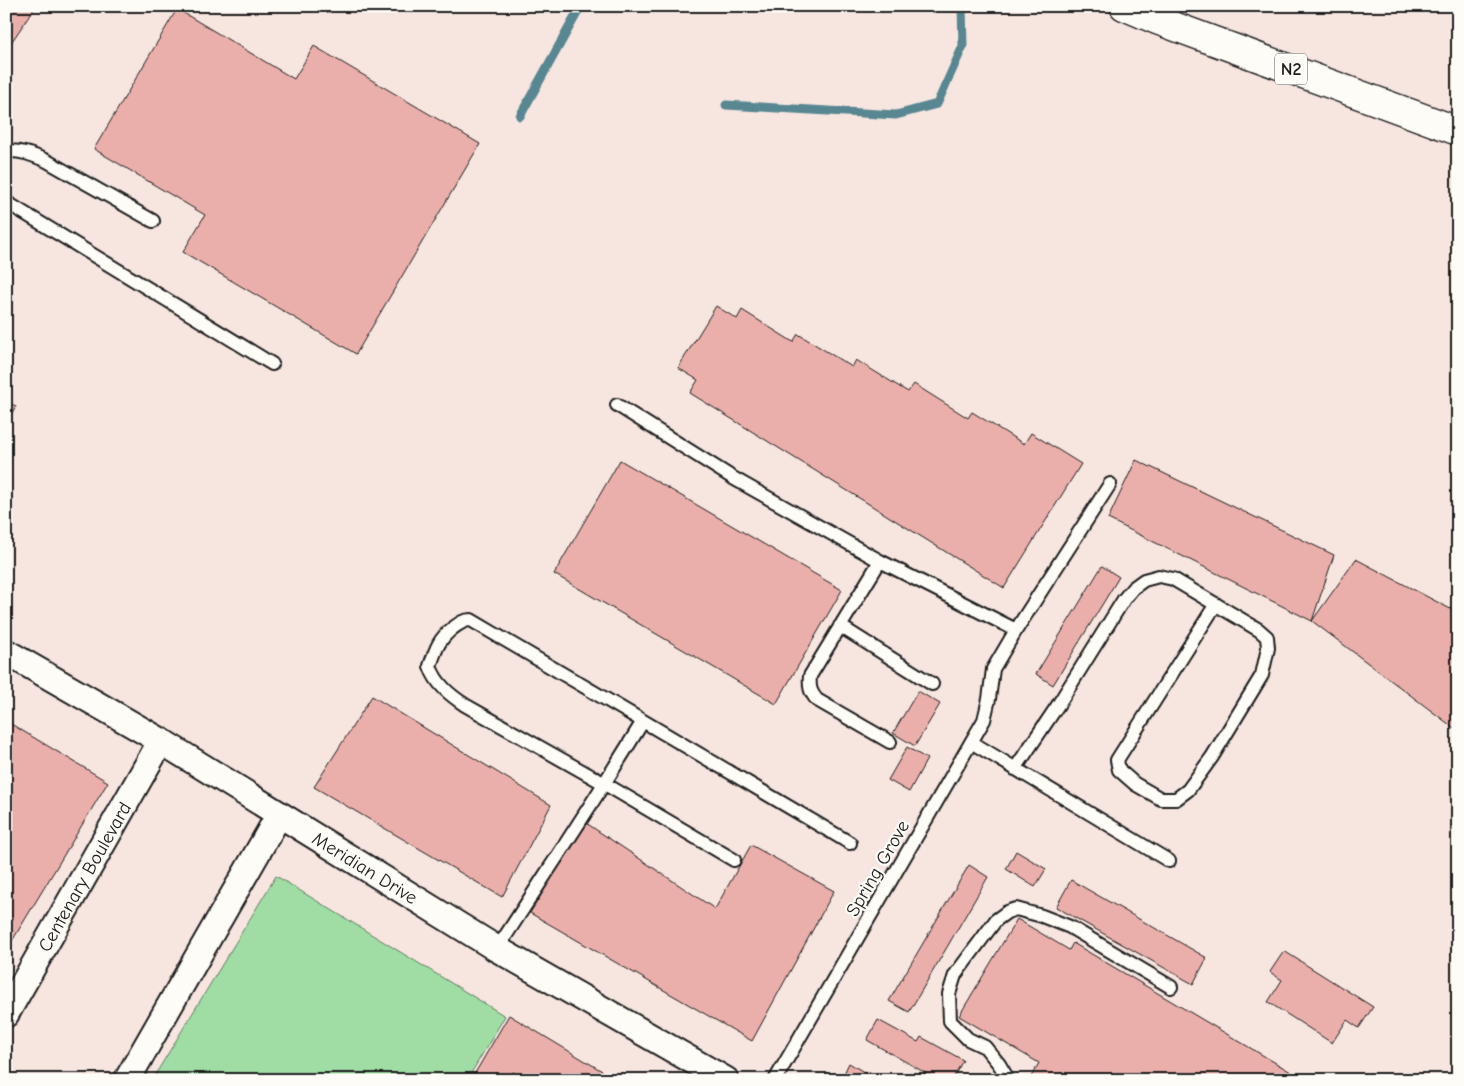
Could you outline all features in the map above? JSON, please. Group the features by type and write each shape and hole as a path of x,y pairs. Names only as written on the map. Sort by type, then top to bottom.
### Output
{"highway":[{"name":"N2","path":"1124,6 1157,20 1458,131"}],"street":[{"name":"Meridian Drive","path":"6,652 161,741 497,950 726,1080"},
{"name":"Centenary Boulevard","path":"6,1014 161,741"},
{"path":"126,1080 279,815"}],"lane":[{"path":"6,150 18,150 32,154 153,221"},
{"path":"6,202 272,364"},
{"path":"617,405 733,478 880,561 1016,630 1110,484"},
{"path":"880,561 810,676 809,688 817,700 890,742"},
{"path":"1015,768 1058,705 1124,599 1133,588 1144,580 1159,576 1173,580 1216,604 1259,630 1267,637 1268,648 1262,675 1212,757 1188,790 1176,799 1161,799 1135,784 1120,770 1118,760 1216,604"},
{"path":"734,860 465,705 450,694 436,680 430,666 437,645 443,636 464,620 471,620 850,844"},
{"path":"840,626 932,684"},
{"name":"Spring Grove","path":"775,1080 984,720 993,669 1016,630"},
{"path":"497,950 605,784 643,721"},
{"path":"971,742 1169,861"},
{"path":"1006,1080 1005,1074 985,1047 968,1038 950,1021 949,994 955,975 968,956 996,920 1007,912 1016,909 1028,911 1070,927 1171,987"}],"green space":[{"path":"276,876 505,1016 467,1080 163,1080 155,1075"}],"building":[{"path":"6,6 36,6 6,50"},
{"path":"177,9 294,79 314,46 480,144 356,354 183,252 205,215 94,149"},
{"path":"716,306 737,319 742,310 793,342 798,334 852,367 856,360 908,392 914,384 968,418 972,412 1024,444 1031,433 1081,464 1004,588 690,393 698,380 678,368"},
{"path":"6,402 16,406 6,423"},
{"path":"620,460 842,590 776,704 554,574"},
{"path":"1136,460 1334,555 1312,621 1108,519"},
{"path":"1356,559 1458,613 1458,731 1312,621"},
{"path":"1102,566 1119,577 1053,685 1036,674"},
{"path":"918,691 940,704 915,746 893,733"},
{"path":"372,696 551,805 502,897 314,787"},
{"path":"6,721 108,782 6,951"},
{"path":"907,747 927,759 909,792 888,780"},
{"path":"586,823 715,909 751,845 834,891 752,1041 530,913"},
{"path":"1016,851 1046,869 1035,887 1006,869"},
{"path":"969,865 988,877 909,1012 889,1001"},
{"path":"1071,880 1207,958 1193,984 1056,907"},
{"path":"1017,919 1069,950 1073,943 1291,1072 1286,1080 1029,1080 1039,1063 959,1016"},
{"path":"1284,951 1373,1007 1359,1028 1347,1020 1332,1043 1268,1002 1282,980 1270,972"},
{"path":"509,1015 617,1080 526,1080 513,1072 509,1080 471,1080"},
{"path":"878,1020 918,1042 921,1037 963,1060 952,1080 938,1080 867,1040"},
{"path":"849,1063 877,1080 841,1080"}],"waterway":[{"path":"520,116 581,6"},
{"path":"726,105 896,115 937,104 963,46 962,6"}]}
